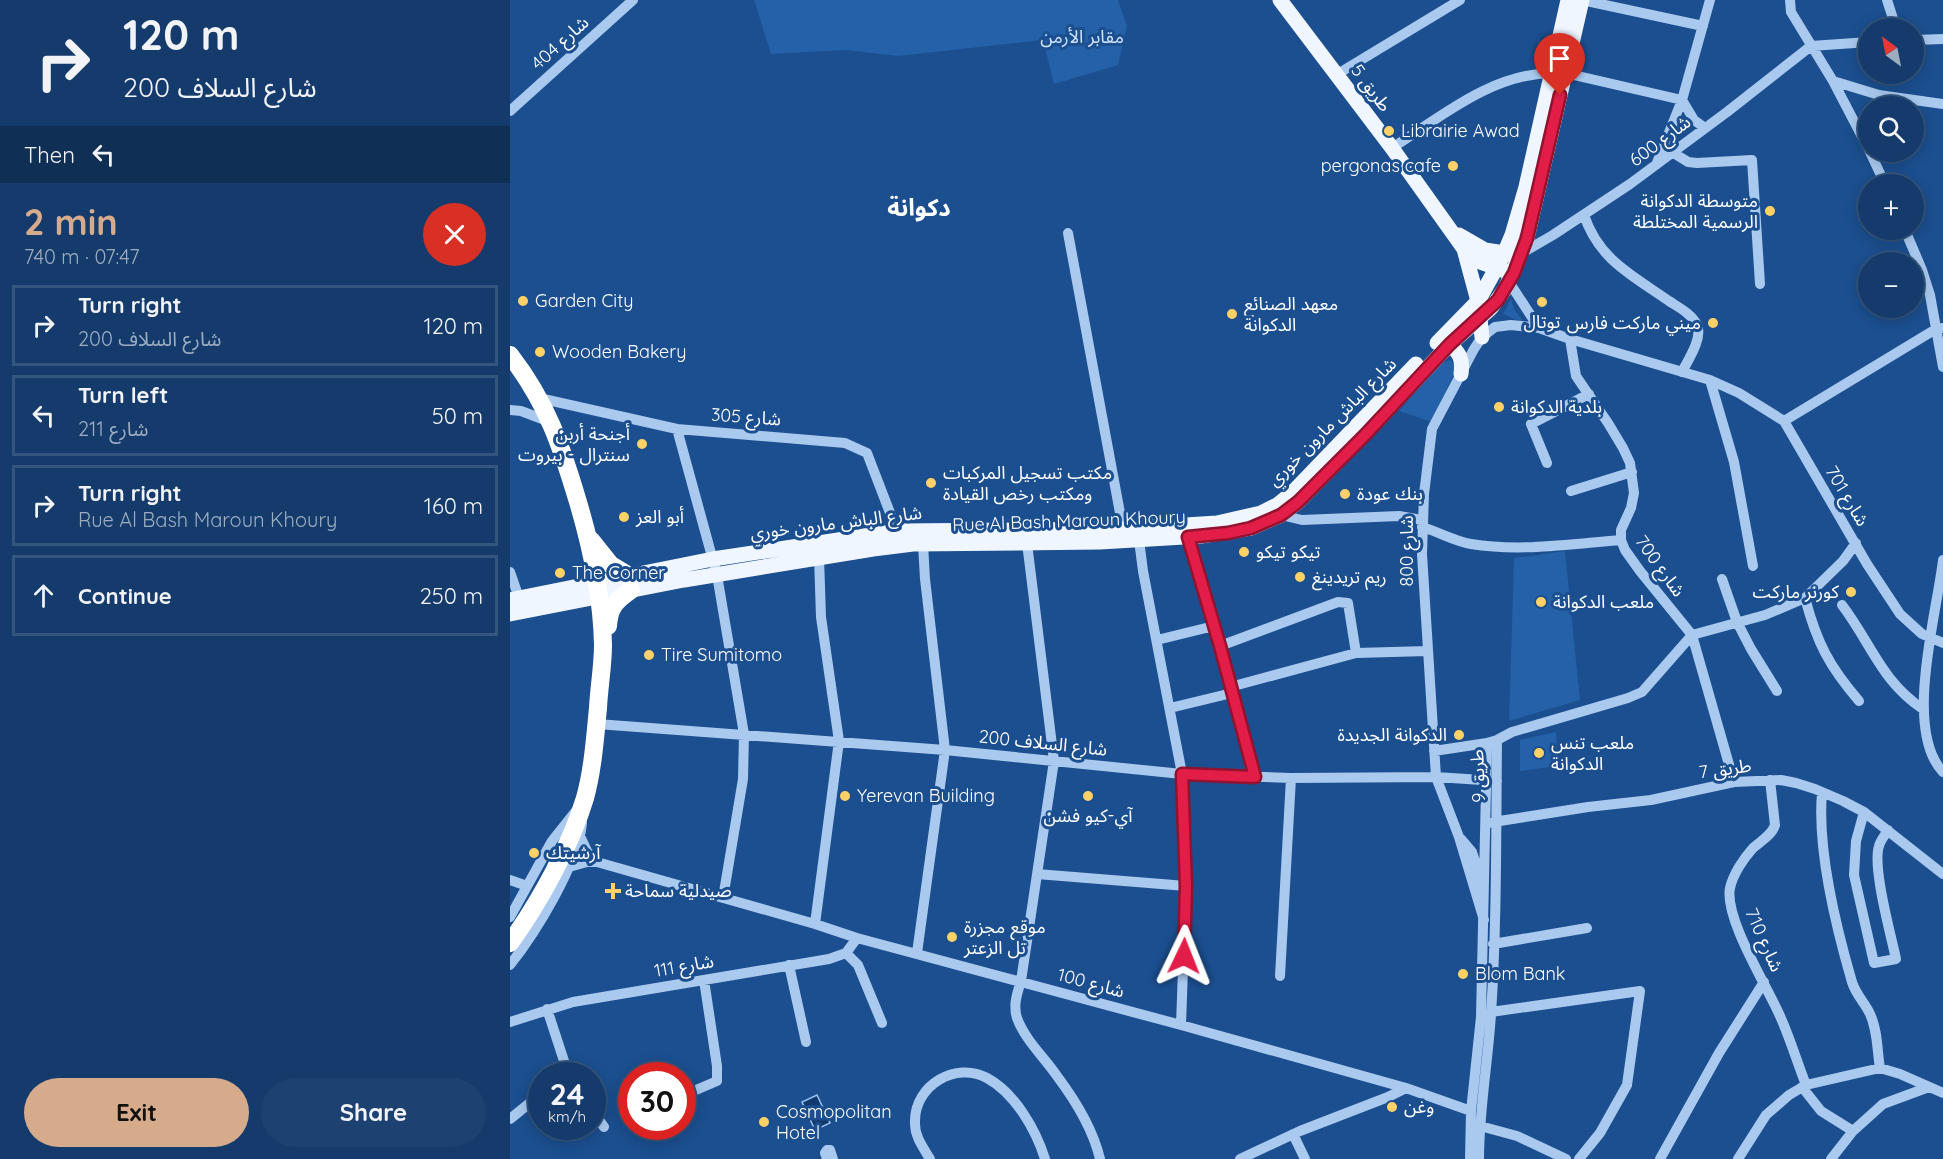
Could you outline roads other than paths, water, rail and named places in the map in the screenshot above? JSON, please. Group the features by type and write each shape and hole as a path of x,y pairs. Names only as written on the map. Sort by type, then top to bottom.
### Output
{"highway":[{"path":"510,355 539,398 561,444 588,535 599,589 603,645 592,769 585,800 565,848 542,892 510,943"},
{"path":"588,535 611,566 631,584 610,609 603,645"}],"main road":[{"name":"طريق 5","path":"1280,0 1392,148 1464,249"},
{"path":"1559,73 1568,0"},
{"path":"1559,73 1582,0"},
{"name":"Rue Al Bash Maroun Khoury","path":"510,614 599,589 717,575 873,549 923,544 1188,537 1251,528 1281,515 1298,502 1365,435 1450,344 1498,300 1522,253 1531,224 1559,73"},
{"name":"شارع الباش مارون خوري","path":"631,584 713,559 897,531 1123,522 1217,523 1262,513 1277,505 1292,493 1478,301 1504,254 1516,222 1559,73"},
{"path":"1451,230 1479,247 1504,254 1522,253"},
{"path":"1464,249 1473,257 1511,277"},
{"path":"1464,249 1478,301 1482,337"},
{"path":"1450,344 1460,353 1461,374"},
{"path":"515,599 599,589"}],"street":[{"name":"شارع 404","path":"510,111 633,0"},
{"path":"1336,75 1460,0"},
{"path":"1582,0 1703,26"},
{"path":"1656,165 1682,100 1710,0"},
{"path":"1782,0 1790,6 1858,130"},
{"path":"1887,0 1893,18"},
{"path":"1924,40 1943,39"},
{"path":"1811,46 1858,43"},
{"name":"شارع 600","path":"1522,253 1584,215 1656,165 1811,46"},
{"path":"1392,148 1479,92 1518,77 1536,73 1559,73 1682,100 1694,120 1705,128"},
{"path":"1833,81 1879,94 1943,104"},
{"path":"1672,152 1693,163 1752,160 1761,284"},
{"path":"1584,215 1593,237 1606,255 1677,306 1697,325 1697,340 1682,372"},
{"path":"1068,233 1123,522"},
{"path":"1909,240 1922,270 1940,328 1943,367"},
{"path":"1511,277 1539,328"},
{"name":"شارع 701","path":"1482,337 1495,327 1505,325 1539,328 1710,380 1739,393 1784,421 1856,543 1844,561 1805,598 1770,613 1692,635"},
{"path":"1784,421 1940,328"},
{"name":"800 شارع","path":"1459,837 1436,777 1422,576 1422,523 1432,429 1482,337"},
{"name":"شارع 700","path":"1570,339 1576,376 1623,448 1632,472 1634,493 1631,508 1621,530 1621,540 1640,572 1692,635 1734,782"},
{"path":"1710,380 1734,462 1753,566"},
{"path":"1547,463 1531,424 1589,394"},
{"name":"شارع 305","path":"539,398 677,429 845,443 867,453 897,531"},
{"path":"510,410 521,411 551,422"},
{"path":"677,429 717,575 744,734 742,779 723,898"},
{"path":"1570,491 1632,472"},
{"path":"1281,515 1302,520 1399,516 1422,523 1461,542 1498,547 1621,540"},
{"path":"1188,537 1255,777"},
{"path":"1139,540 1182,774 1186,886 1181,1025"},
{"path":"1027,543 1054,761 1021,981 1015,1005 1017,1018 1033,1045 1058,1077 1087,1124 1100,1159"},
{"path":"1856,543 1900,614 1922,634 1943,643"},
{"path":"917,953 945,750 923,544"},
{"path":"815,924 839,741 821,617 819,557"},
{"path":"1943,560 1930,638 1923,709 1926,741 1943,772"},
{"path":"510,572 515,599"},
{"path":"1722,579 1737,622 1776,691"},
{"path":"1805,598 1823,652 1833,670 1859,701"},
{"path":"1220,646 1338,602 1348,603 1356,653"},
{"path":"1842,605 1875,660 1909,699 1923,709"},
{"path":"1157,640 1214,626"},
{"path":"1434,751 1492,742 1512,732 1642,692 1692,635"},
{"path":"1170,708 1356,653 1428,651"},
{"name":"200 شارع السلاف","path":"597,724 945,750 1182,774 1291,778 1436,777 1492,781"},
{"name":"9 طريق","path":"1479,1159 1491,1012 1492,742"},
{"path":"1280,976 1291,778"},
{"name":"7 طريق","path":"1491,822 1651,800 1734,782 1770,780 1796,783 1843,801 1864,812 1943,874"},
{"name":"شارع 710","path":"1770,780 1775,825 1773,831 1744,860 1733,880 1730,895 1734,918 1785,1026 1804,1086 1821,1111 1853,1131"},
{"path":"1822,793 1823,846 1835,914 1855,990 1869,1011 1873,1022 1880,1068"},
{"path":"510,965 528,942 569,867 581,838 585,800"},
{"path":"510,917 552,841 585,800"},
{"path":"1864,812 1856,841 1854,875 1874,963 1896,959 1876,861 1879,846 1888,830"},
{"name":"9 طريق","path":"1470,1159 1471,1111 1481,1017 1485,892 1491,822"},
{"path":"1459,837 1472,852 1485,892"},
{"path":"1459,837 1484,920"},
{"path":"581,838 586,851 597,862"},
{"path":"569,867 597,862"},
{"name":"شارع 100","path":"597,862 857,938 1406,1088 1471,1111"},
{"path":"1037,874 1186,886"},
{"path":"510,880 527,886"},
{"path":"1493,944 1587,928"},
{"path":"857,938 846,953 858,965 882,1023"},
{"name":"شارع 111","path":"510,1022 573,1002 829,958 846,953"},
{"path":"789,965 806,1042"},
{"path":"696,1090 717,1081 717,1066 704,980"},
{"path":"1660,1159 1719,1053 1764,982"},
{"path":"1491,1012 1640,992 1627,1084 1600,1133 1579,1159"},
{"path":"548,1009 563,1062"},
{"path":"1738,1159 1766,1115 1804,1086 1880,1068 1943,1093"},
{"path":"930,1159 916,1135 917,1107 923,1094 933,1083 960,1072 974,1073 988,1078 1005,1093 1029,1124 1045,1159"},
{"path":"1831,1159 1853,1131 1883,1104 1929,1087"},
{"path":"1240,1159 1293,1134 1406,1088"},
{"path":"510,1119 528,1104"},
{"path":"1480,1126 1517,1136 1566,1159"},
{"path":"1293,1134 1305,1159"},
{"path":"827,1159 825,1153 830,1150 832,1159"}],"place":[{"name":"Librairie Awad","path":"1389,131"},
{"name":"pergonas cafe","path":"1453,166"},
{"name":"متوسطة الدكوانة الرسمية المختلطة","path":"1770,211"},
{"name":"Garden City","path":"523,301"},
{"name":"توتال","path":"1542,302"},
{"name":"معهد الصنائع الدكوانة","path":"1232,314"},
{"name":"ميني ماركت فارس","path":"1713,323"},
{"name":"Wooden Bakery","path":"540,352"},
{"name":"بلدية الدكوانة","path":"1499,407"},
{"name":"أجنحة أربن سنترال - بيروت","path":"642,444"},
{"name":"مكتب تسجيل المركبات ومكتب رخص القيادة","path":"931,483"},
{"name":"بنك عودة","path":"1345,494"},
{"name":"أبو العز","path":"624,517"},
{"name":"تيكو تيكو","path":"1244,552"},
{"name":"The Corner","path":"560,573"},
{"name":"ريم تريدينغ","path":"1300,577"},
{"name":"كورنر ماركت","path":"1851,592"},
{"name":"ملعب الدكوانة","path":"1541,602"},
{"name":"Tire Sumitomo","path":"649,655"},
{"name":"الدكوانة الجديدة","path":"1459,735"},
{"name":"ملعب تنس الدكوانة","path":"1539,753"},
{"name":"Yerevan Building","path":"845,796"},
{"name":"آي-كيو فشن","path":"1088,796"},
{"name":"آرشيتك","path":"534,853"},
{"name":"صيدلية سماحة","path":"613,891"},
{"name":"موقع مجزرة تل الزعتر","path":"952,937"},
{"name":"Blom Bank","path":"1463,974"},
{"name":"وغن","path":"1392,1107"},
{"name":"Cosmopolitan Hotel","path":"764,1122"}],"district":[{"name":"دكوانة","path":"919,208"}],"park label":[{"name":"مقابر الأرمن","path":"1082,37"}]}
